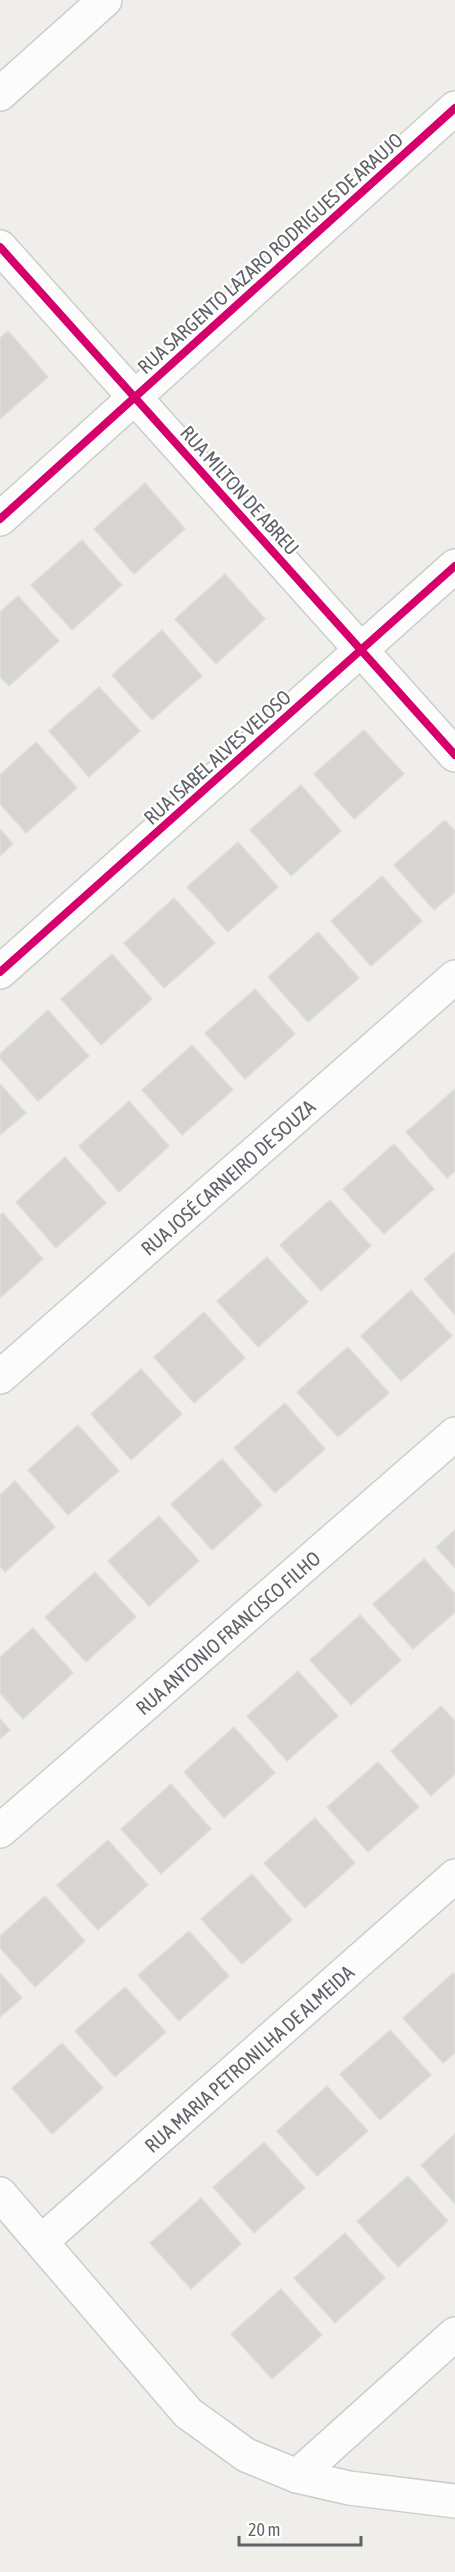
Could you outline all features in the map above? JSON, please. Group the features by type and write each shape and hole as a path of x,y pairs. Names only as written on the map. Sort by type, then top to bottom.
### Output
{"street":[{"path":"0,94 105,0"},
{"name":"RUA SARGENTO LAZARO RODRIGUES DE ARAUJO","path":"0,519 455,108"},
{"name":"RUA MILTON DE ABREU","path":"0,247 455,755"},
{"name":"RUA ISABEL ALVES VELOSO","path":"0,972 455,566"},
{"name":"RUA JOSÉ CARNEIRO DE SOUZA","path":"0,1377 455,977"},
{"name":"RUA ANTONIO FRANCISCO FILHO","path":"0,1831 455,1434"},
{"name":"RUA MARIA PETRONILHA DE ALMEIDA","path":"42,2241 455,1876"},
{"path":"0,2194 188,2413 246,2455 297,2476 349,2488 455,2501"},
{"path":"297,2476 455,2334"}],"building":[{"path":"8,331 48,377 0,419 0,338"},
{"path":"145,483 185,529 134,574 94,529"},
{"path":"82,540 122,585 72,630 31,585"},
{"path":"225,574 265,619 216,664 175,619"},
{"path":"18,596 59,641 9,686 0,677 0,612"},
{"path":"162,630 202,676 152,720 112,675"},
{"path":"99,687 140,731 89,777 49,731"},
{"path":"364,730 404,774 354,819 314,774"},
{"path":"36,742 77,788 26,833 0,804 0,775"},
{"path":"301,785 341,831 291,876 250,830"},
{"path":"445,820 455,831 455,892 434,910 394,865"},
{"path":"0,829 13,844 0,856"},
{"path":"238,842 278,887 228,932 187,887"},
{"path":"382,876 422,921 371,966 331,921"},
{"path":"174,898 215,943 164,988 124,943"},
{"path":"318,932 359,978 308,1022 268,977"},
{"path":"112,954 152,999 101,1045 61,999"},
{"path":"255,989 295,1034 245,1079 205,1033"},
{"path":"48,1010 89,1056 38,1101 0,1058 0,1054"},
{"path":"192,1045 233,1090 182,1135 142,1090"},
{"path":"0,1084 26,1113 0,1135"},
{"path":"455,1089 455,1171 447,1178 406,1132"},
{"path":"129,1101 169,1146 119,1192 79,1146"},
{"path":"394,1144 434,1189 384,1234 343,1189"},
{"path":"65,1157 106,1203 56,1248 16,1202"},
{"path":"330,1200 371,1246 321,1291 280,1245"},
{"path":"3,1213 43,1259 0,1298 0,1216"},
{"path":"455,1252 455,1315 424,1279"},
{"path":"267,1257 308,1302 258,1347 217,1301"},
{"path":"411,1290 452,1336 401,1381 361,1336"},
{"path":"204,1312 245,1358 194,1403 154,1357"},
{"path":"348,1347 389,1393 338,1437 297,1392"},
{"path":"141,1369 182,1414 131,1460 91,1414"},
{"path":"285,1403 325,1449 275,1493 234,1448"},
{"path":"78,1425 119,1471 68,1515 28,1470"},
{"path":"222,1459 262,1505 212,1550 171,1504"},
{"path":"15,1481 55,1527 5,1572 0,1566 0,1495"},
{"path":"159,1516 199,1561 149,1606 108,1561"},
{"path":"455,1530 455,1568 436,1547"},
{"path":"424,1559 455,1594 455,1612 413,1649 373,1604"},
{"path":"95,1572 136,1617 86,1662 45,1617"},
{"path":"360,1615 401,1660 351,1705 310,1660"},
{"path":"33,1628 73,1673 23,1719 0,1693 0,1657"},
{"path":"298,1671 338,1716 287,1761 247,1716"},
{"path":"441,1706 455,1721 455,1774 431,1796 391,1751"},
{"path":"0,1719 10,1730 0,1739"},
{"path":"234,1727 275,1773 224,1818 184,1772"},
{"path":"378,1762 419,1807 368,1852 327,1807"},
{"path":"171,1784 211,1829 161,1874 121,1829"},
{"path":"315,1818 355,1863 305,1908 264,1863"},
{"path":"108,1840 148,1885 98,1930 57,1885"},
{"path":"252,1874 292,1920 242,1964 201,1919"},
{"path":"45,1896 85,1941 35,1987 0,1948 0,1936"},
{"path":"189,1931 229,1976 179,2021 138,1975"},
{"path":"0,1973 22,1998 0,2017"},
{"path":"453,1973 455,1975 455,2053 443,2063 403,2018"},
{"path":"125,1987 166,2032 115,2077 75,2031"},
{"path":"390,2030 431,2075 380,2120 340,2074"},
{"path":"62,2043 103,2088 52,2134 12,2088"},
{"path":"327,2086 368,2131 317,2176 277,2131"},
{"path":"455,2134 455,2204 421,2165"},
{"path":"264,2142 305,2188 254,2233 213,2187"},
{"path":"408,2176 448,2221 398,2267 357,2221"},
{"path":"201,2198 241,2244 191,2289 150,2243"},
{"path":"345,2233 385,2278 335,2323 294,2278"},
{"path":"281,2289 322,2335 272,2379 231,2334"}],"cycle path":[{"path":"0,519 455,108"},
{"path":"0,247 455,755"},
{"path":"0,972 455,566"}]}
